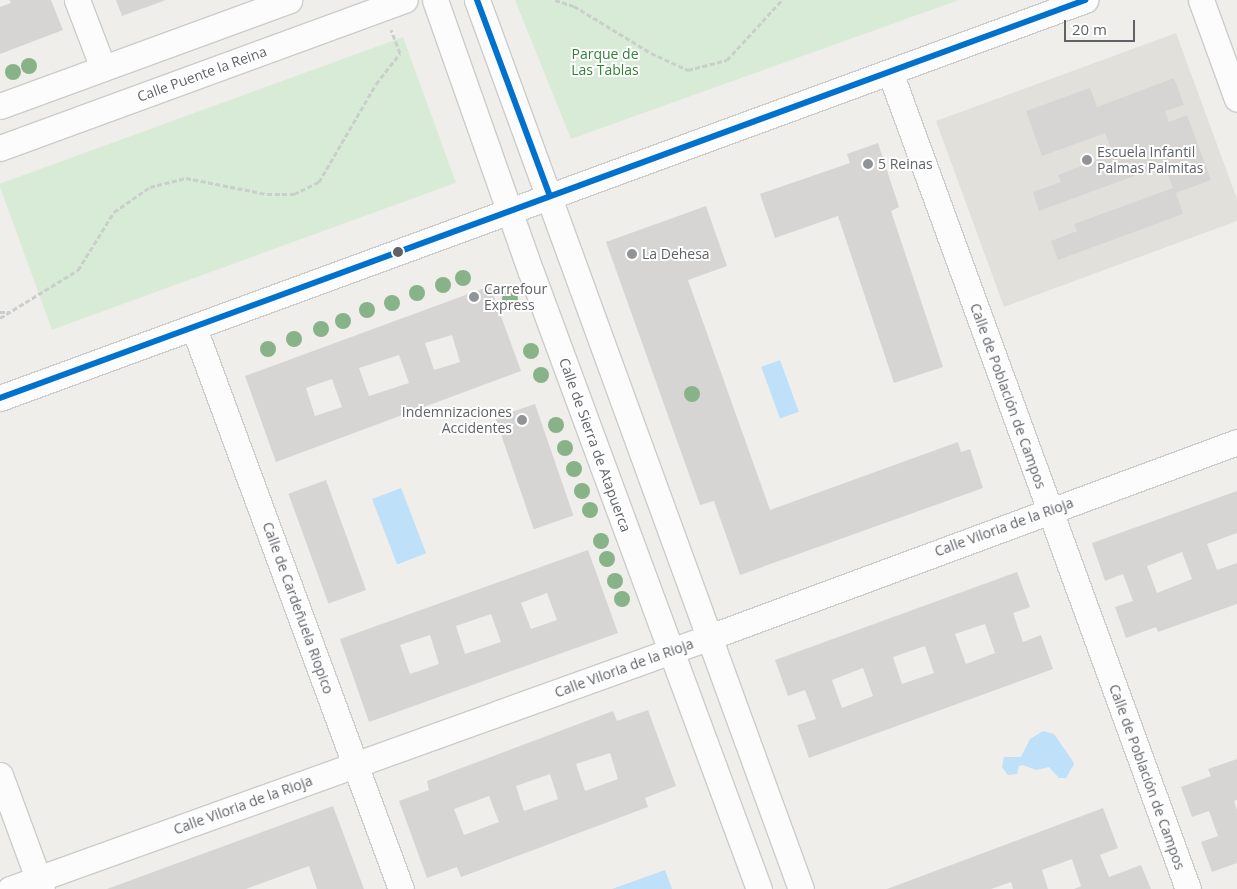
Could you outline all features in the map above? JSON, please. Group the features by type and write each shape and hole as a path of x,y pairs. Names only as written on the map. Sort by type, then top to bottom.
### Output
{"street":[{"path":"77,0 103,68"},
{"path":"0,106 290,0"},
{"name":"Calle Puente la Reina","path":"0,148 404,0"},
{"name":"Calle de Sierra de Atapuerca","path":"435,0 671,651 760,889"},
{"path":"477,0 801,889"},
{"path":"0,398 511,213 550,196 1085,0"},
{"path":"1201,0 1237,99"},
{"name":"Calle de Población de Campos","path":"890,72 1188,889"},
{"name":"Calle de Cardeñuela Riopico","path":"194,328 401,889"},
{"name":"Calle Viloria de la Rioja","path":"10,889 40,884 354,764 708,638 1049,510 1237,442"},
{"path":"0,775 40,884"}],"path":[{"path":"555,0 574,6 651,53 688,70 727,60 782,0"},
{"path":"0,318 78,270 114,212 150,187 186,178 267,194 294,194 319,182 376,84 400,53"},
{"path":"0,312 10,312"}],"shaded area":[{"name":"Escuela Infantil Palmas Palmitas","path":"1176,33 1237,199 1237,221 1004,307 936,121"}],"green space":[{"name":"Parque de Las Tablas","path":"515,0 959,0 571,139"},
{"path":"403,37 456,183 52,330 0,184"}],"water":[{"path":"780,360 799,412 780,419 761,367"},
{"path":"401,488 426,553 397,564 372,499"},
{"path":"1043,731 1054,734 1074,764 1066,778 1059,778 1049,767 1036,770 1023,765 1019,766 1017,774 1008,775 1002,767 1004,757 1021,757 1030,739"},
{"path":"665,870 672,889 612,889"}],"building":[{"path":"10,0 51,0 63,30 0,54 0,7 11,3"},
{"path":"116,0 166,0 122,16"},
{"path":"1174,78 1184,105 1165,111 1169,122 1187,115 1211,180 1176,193 1183,214 1058,260 1051,241 1077,231 1074,224 1173,188 1164,165 1039,211 1033,192 1061,182 1058,175 1113,154 1105,133 1042,156 1026,111 1090,88 1097,107"},
{"path":"878,143 899,207 891,211 943,367 894,383 838,216 775,238 760,194 850,163 847,154"},
{"path":"706,206 727,266 688,280 770,510 958,442 961,452 970,449 983,488 740,575 714,501 700,505 606,242"},
{"path":"490,286 521,371 276,462 245,376","holes":["452,335 460,362 434,370 425,343","399,355 409,383 369,396 359,368","332,379 342,407 315,416 306,388"]},
{"path":"535,404 573,516 534,529 495,418"},
{"path":"326,480 366,590 328,604 288,494"},
{"path":"1237,491 1237,533 1207,544 1217,570 1237,563 1237,604 1158,632 1156,627 1126,638 1115,607 1133,601 1123,574 1105,581 1092,543","holes":["1182,552 1192,579 1157,593 1147,566"]},
{"path":"588,550 618,633 369,722 340,639","holes":["547,593 557,620 531,629 521,603","491,614 501,642 465,654 456,626","430,635 439,664 410,674 400,645"]},
{"path":"1017,572 1030,607 1013,613 1023,642 1041,635 1053,669 809,758 797,725 816,719 805,690 788,696 775,660","holes":["985,624 995,653 966,664 955,634","925,646 934,673 902,684 893,657","863,668 873,696 842,708 832,680"]},
{"path":"648,710 676,786 645,798 648,807 461,877 457,867 427,878 399,801 429,790 427,781 613,711 617,721","holes":["610,753 618,779 585,791 576,764","550,774 558,799 524,811 516,786","489,796 499,822 464,835 454,809"]},
{"path":"1237,759 1237,800 1234,801 1237,810 1237,863 1212,872 1201,842 1218,836 1209,811 1192,817 1181,787 1211,776 1208,769"},
{"path":"333,806 364,889 317,889 309,866 246,889 107,889"},
{"path":"1103,808 1118,848 1100,855 1109,877 1141,865 1151,889 1074,889 1081,886 1072,859 1042,870 1048,889 1013,889 1011,882 991,889 887,889"}],"transit line":[{"path":"477,0 550,196"},
{"path":"0,398 1085,0"}],"place":[{"name":"Escuela Infantil Palmas Palmitas","path":"1087,160"},
{"name":"5 Reinas","path":"868,164"},
{"name":"La Dehesa","path":"632,254"},
{"name":"Carrefour Express","path":"474,297"},
{"name":"Indemnizaciones Accidentes","path":"522,420"}]}
